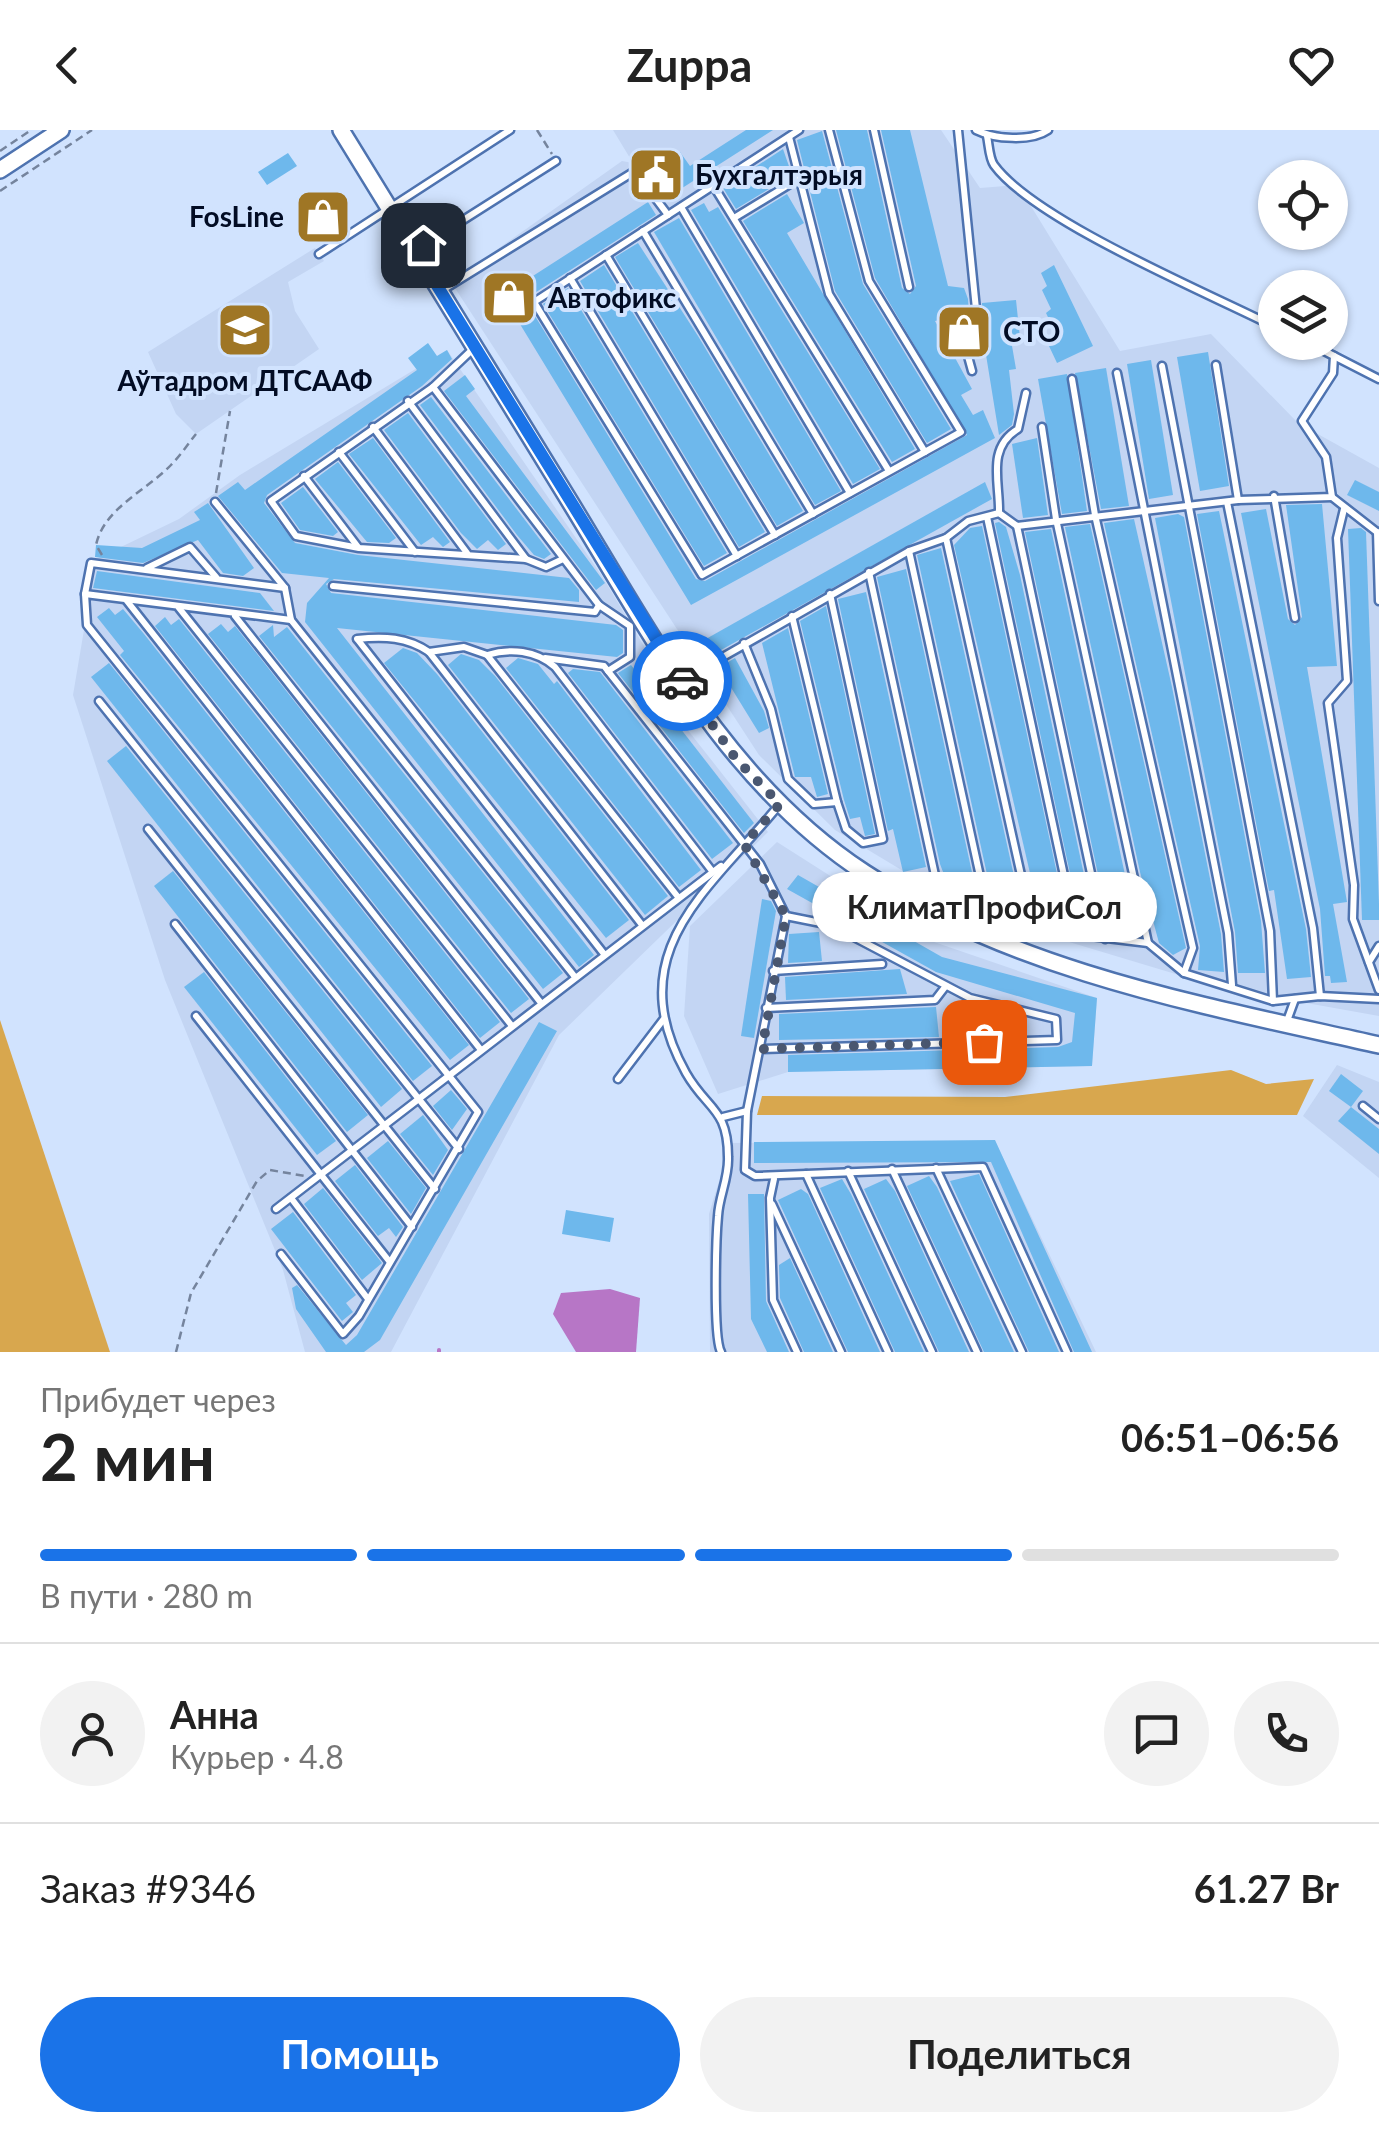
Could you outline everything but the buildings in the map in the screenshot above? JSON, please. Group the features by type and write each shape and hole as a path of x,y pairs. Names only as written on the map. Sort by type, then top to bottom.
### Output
{"main road":[{"path":"0,170 61,130"},
{"path":"341,130 669,664 736,759 780,804 865,873 954,923 1082,970 1379,1045"}],"lane":[{"path":"319,254 510,130"},
{"path":"799,130 534,302 702,576 961,432 869,281 829,130"},
{"path":"874,130 909,287"},
{"path":"958,130 977,319 960,328 972,370"},
{"path":"976,130 988,136 1039,136 1048,130"},
{"path":"988,136 992,164 1032,198 1096,238 1258,318"},
{"path":"789,137 829,294 925,452"},
{"path":"415,250 557,163"},
{"path":"440,292 635,170 668,215"},
{"path":"734,218 798,179"},
{"path":"714,186 890,472"},
{"path":"681,206 850,493"},
{"path":"643,231 813,514"},
{"path":"606,255 775,535"},
{"path":"570,278 737,556"},
{"path":"475,348 433,387 372,426 271,501 296,536 359,548 526,559 546,568 563,559"},
{"path":"1334,360 1332,373 1302,422 1326,457 1332,497 1378,533 1379,600"},
{"path":"1342,360 1379,379"},
{"path":"1216,365 1238,500"},
{"path":"1162,366 1270,932 1273,1000"},
{"path":"1117,373 1228,933 1232,985"},
{"path":"1072,379 1096,515 1193,948 1184,973"},
{"path":"433,387 600,605 630,626 634,640 630,657 608,670"},
{"path":"1026,392 1018,429 1008,435 994,467 999,512 1017,526 1105,940"},
{"path":"408,401 526,559"},
{"path":"372,426 468,553"},
{"path":"1042,427 1056,519 1148,942 1184,973 1273,1000 1320,996 1379,1000"},
{"path":"339,452 416,552"},
{"path":"304,476 359,548"},
{"path":"1017,526 1274,496 1332,497"},
{"path":"1274,496 1295,618"},
{"path":"214,502 285,588 291,620 575,977"},
{"path":"1226,502 1313,928 1320,996"},
{"path":"1344,509 1337,538 1346,681 1328,704 1354,886 1353,919 1379,990"},
{"path":"707,666 869,572 909,551 946,538 968,522 999,512"},
{"path":"986,517 1077,936"},
{"path":"946,538 1033,929"},
{"path":"146,568 190,547 218,579"},
{"path":"909,551 988,913"},
{"path":"280,1254 343,1334 412,1227 478,1112 87,624 85,594 91,562 285,588"},
{"path":"869,572 938,890 959,904 1033,929 1148,942"},
{"path":"333,586 596,612 600,605"},
{"path":"85,594 291,620"},
{"path":"792,616 846,830 863,844 884,840 830,594"},
{"path":"128,601 480,1050"},
{"path":"179,608 512,1026"},
{"path":"234,614 542,1003"},
{"path":"604,954 358,638 383,636 415,642 429,652 642,924"},
{"path":"744,643 771,709 788,778 814,804 836,802"},
{"path":"429,652 435,647 464,647 486,655 678,897"},
{"path":"486,655 504,650 544,658 586,660 608,670 744,844 786,916 766,1008 762,1049 748,1090 745,1170 774,1179 848,1171 983,1167 1066,1352"},
{"path":"544,658 712,871"},
{"path":"99,701 459,1149"},
{"path":"722,1352 718,1214 728,1173 728,1130 723,1117 687,1075 663,1019 664,973 675,935 702,889 780,804"},
{"path":"148,829 435,1189"},
{"path":"276,1209 726,862"},
{"path":"762,1049 1058,1040 1056,1019 970,998 831,925 786,916"},
{"path":"175,924 412,1227"},
{"path":"1369,962 1379,946"},
{"path":"773,971 882,964"},
{"path":"766,1008 935,1000 945,987"},
{"path":"1286,1024 1295,999"},
{"path":"196,1016 390,1262"},
{"path":"618,1078 663,1019"},
{"path":"1364,1106 1379,1119"},
{"path":"723,1117 746,1111"},
{"path":"936,1168 1022,1352"},
{"path":"892,1169 976,1352"},
{"path":"848,1171 932,1352"},
{"path":"806,1174 888,1352"},
{"path":"774,1179 770,1198 773,1300 797,1352"},
{"path":"290,1198 368,1299"},
{"path":"770,1198 841,1352"}],"path":[{"path":"0,150 31,130"},
{"path":"0,191 92,130"},
{"path":"537,130 557,163"},
{"path":"214,502 230,411"},
{"path":"102,564 96,545 99,532 123,505 170,466 196,434"},
{"path":"176,1352 191,1294 257,1181 270,1170 314,1179"}],"shaded area":[{"path":"613,130 941,130 980,188 1018,185 1120,351 1211,334 1298,423 1379,468 1379,1016 1222,988 973,913 835,830 759,755 451,282 622,161 633,163"},
{"name":"Аўтадром ДТСААФ","path":"315,248 324,261 288,282 295,311 319,349 196,434 176,414 148,352"},
{"path":"447,350 602,576 660,673 661,696 768,832 559,1035 391,1352 305,1352 283,1270 165,980 73,695 96,559 179,519 240,475"},
{"path":"777,842 934,942 1097,998 1092,1066 788,1072 718,1094 684,1016 690,926"},
{"path":"0,1020 110,1352 0,1352"},
{"path":"1337,1065 1379,1082 1379,1178 1303,1116"},
{"path":"1231,1070 1266,1084 1314,1079 1297,1115 757,1115 762,1096 1005,1097"},
{"path":"995,1141 1096,1352 710,1352 709,1214 724,1165 724,1143"},
{"path":"610,1289 640,1298 636,1352 576,1352 553,1314 561,1293"}],"way so far":[{"path":"682,681 736,759 780,804 744,844 760,864 786,916 766,1008 762,1049 984,1042"}],"place":[{"name":"Бухгалтэрыя","path":"656,175"},
{"name":"FosLine","path":"323,217"},
{"name":"Автофикс","path":"509,298"},
{"name":"Аўтадром ДТСААФ","path":"245,330"},
{"name":"СТО","path":"964,332"},
{"name":"КлиматПрофиСол","path":"984,1042"}],"route":[{"path":"423,245 415,250 682,681"}]}
